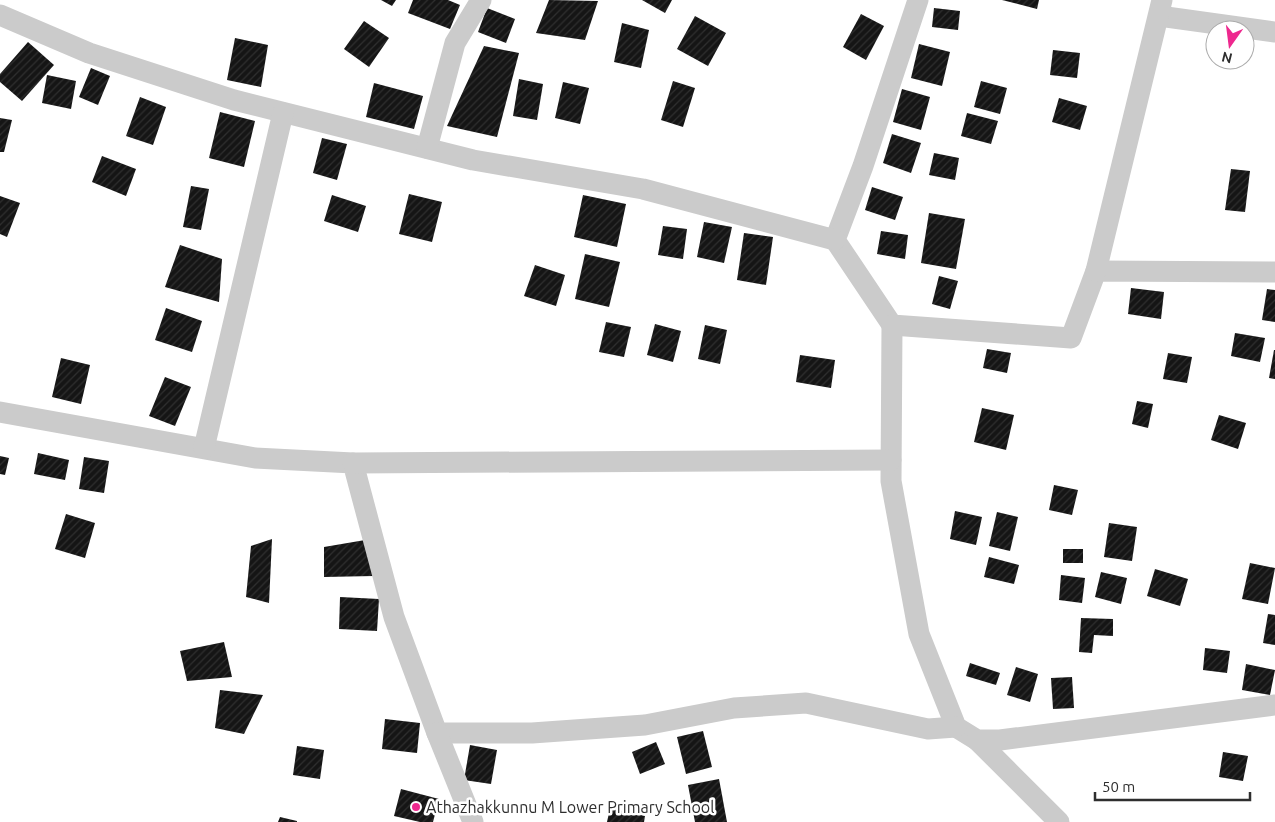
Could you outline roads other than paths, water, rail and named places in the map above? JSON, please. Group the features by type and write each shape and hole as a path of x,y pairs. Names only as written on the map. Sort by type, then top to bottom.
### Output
{"street":[{"path":"427,148 455,43 480,0"},
{"path":"835,240 863,166 918,0"},
{"path":"892,325 1071,338 1096,271 1160,8 1275,32"},
{"path":"0,14 89,53 234,100 473,160 643,189 835,240 892,325 891,481 919,634 956,727"},
{"path":"204,448 283,113"},
{"path":"1096,271 1275,272"},
{"path":"0,412 255,458 353,463 891,460"},
{"path":"353,463 394,618 473,822"},
{"path":"437,733 532,733 645,725 734,708 806,703 928,728 956,727 977,740 1059,822"},
{"path":"977,740 1000,740 1275,705"}],"place":[{"name":"Athazhakkunnu M Lower Primary School","path":"416,807"}]}
